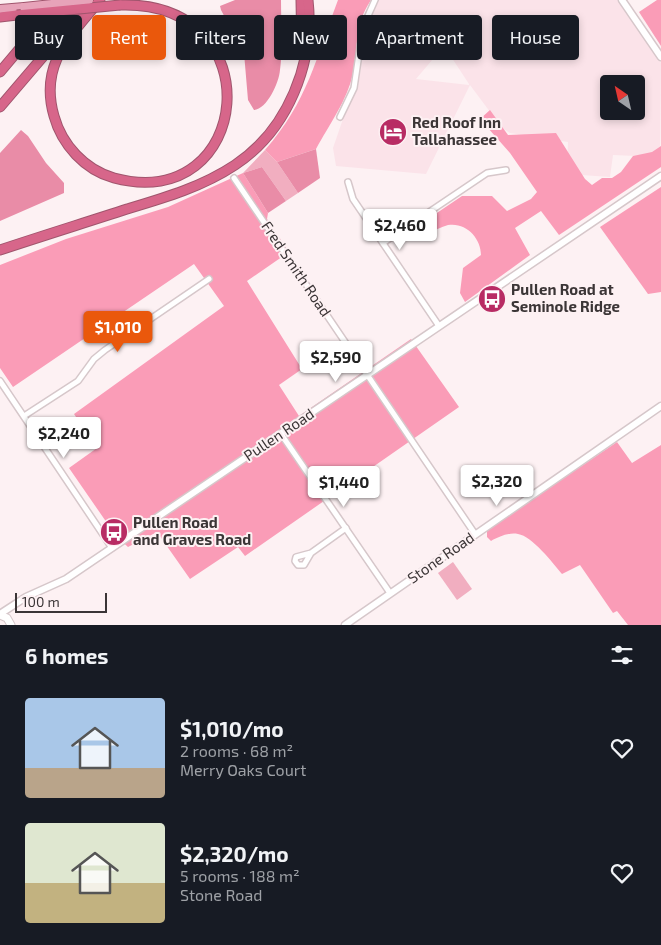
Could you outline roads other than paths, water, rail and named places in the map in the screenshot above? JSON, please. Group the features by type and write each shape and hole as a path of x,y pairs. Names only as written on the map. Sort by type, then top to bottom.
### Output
{"highway":[{"path":"0,72 60,0"},
{"path":"0,107 90,0"},
{"path":"0,17 17,16 120,5 138,2 159,5 175,10 193,21 215,45 225,67 228,81 226,114 220,132 209,148 187,169 155,181 138,182 104,176 80,159 62,138 56,126 50,99 50,83 54,64 61,47 100,0"},
{"path":"301,0 303,67"},
{"path":"0,250 194,187 236,165 270,133 284,113 303,67 308,37 308,0"}],"main road":[{"path":"0,9 90,0"},
{"path":"0,615 11,624"}],"street":[{"path":"340,117 354,88 363,27 375,0"},
{"path":"622,0 661,57"},
{"path":"383,243 487,173 506,170"},
{"name":"Pullen Road","path":"0,615 18,602 57,584 112,548 661,176"},
{"name":"Fred Smith Road","path":"234,178 475,534"},
{"path":"348,182 353,200 439,326"},
{"path":"24,416 78,381 94,359 105,350 209,279"},
{"path":"0,381 112,548"},
{"name":"Stone Road","path":"345,625 661,406"},
{"path":"281,434 390,593"},
{"path":"311,553 346,528"},
{"path":"11,624 12,608 18,602"}],"place":[{"name":"Red Roof Inn Tallahassee","path":"393,132"},
{"name":"Pullen Road at Seminole Ridge","path":"492,299"},
{"name":"Pullen Road and Graves Road","path":"114,532"}]}
